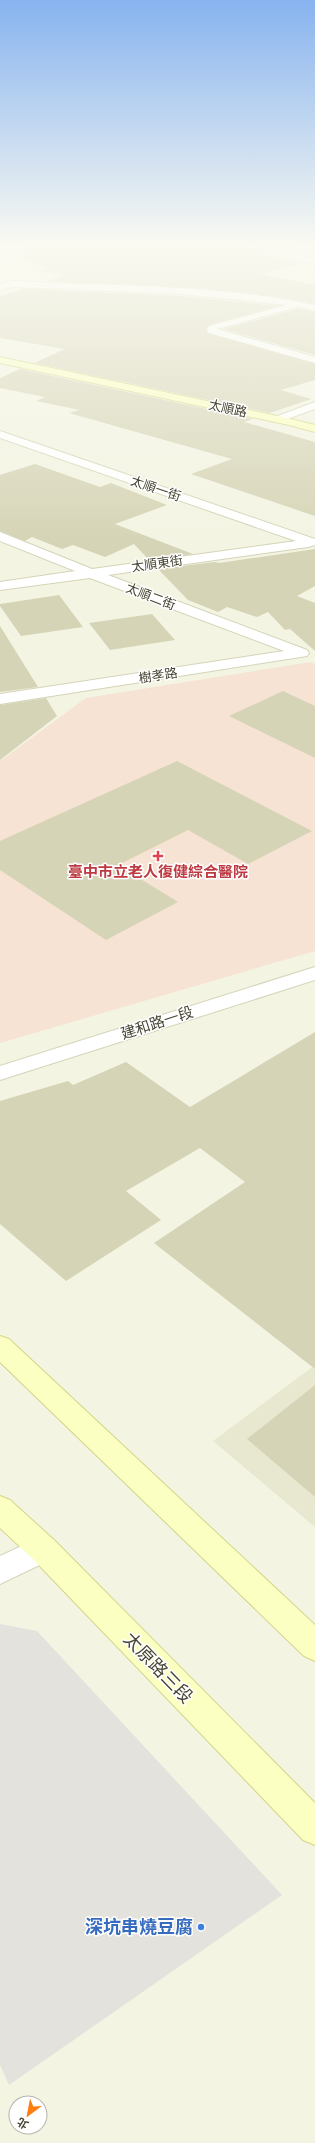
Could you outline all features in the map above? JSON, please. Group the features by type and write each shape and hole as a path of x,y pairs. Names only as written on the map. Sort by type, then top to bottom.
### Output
{"street":[{"path":"258,344 315,360"},
{"name":"太順路","path":"0,360 278,419 315,429"},
{"path":"278,419 315,405"},
{"name":"太順一街","path":"0,434 314,542"},
{"name":"太順二街","path":"0,536 90,573 308,652"},
{"name":"太順東街","path":"0,586 314,542"},
{"name":"樹孝路","path":"0,699 308,652"},
{"name":"建和路一段","path":"0,1073 313,975"},
{"path":"0,1346 315,1646"},
{"name":"太原路三段","path":"0,1509 43,1549 315,1828"},
{"path":"0,1571 43,1549"}],"shaded area":[{"name":"臺中市立老人復健綜合醫院","path":"310,662 315,664 315,951 0,1043 0,761 86,698"},
{"path":"315,1365 315,1527 213,1441"},
{"path":"0,1624 37,1631 282,1895 9,2085 0,2065"}],"building":[{"path":"35,344 244,344 315,364 315,380 281,390 311,399 270,413 34,363 65,349"},
{"path":"276,344 315,344 315,355"},
{"path":"20,369 253,419 244,422 315,442 315,516 191,474 232,459 69,413 80,410 36,401 45,397 0,388 0,378"},
{"path":"35,464 100,487 111,483 167,505 115,524 193,554 149,560 134,544 105,557 73,545 62,549 32,537 25,541 0,531 0,475"},
{"path":"315,549 315,586 297,596 315,603 315,651 290,629 285,630 268,612 257,617 227,607 218,612 188,600 158,569 215,562 219,563"},
{"path":"59,595 83,627 21,636 0,606 0,604"},
{"path":"152,614 175,640 110,650 89,623"},
{"path":"0,626 38,687 0,692"},
{"path":"283,691 315,706 315,758 229,716"},
{"path":"46,698 57,716 0,760 0,705"},
{"path":"177,761 312,831 248,864 188,830 118,865 178,902 106,940 0,870 0,841"},
{"path":"315,1032 315,1369 154,1243 245,1182 200,1148 126,1191 161,1220 66,1281 0,1224 0,1101 68,1081 73,1085 126,1062 190,1107"},
{"path":"315,1385 315,1497 247,1439"}],"place":[{"name":"臺中市立老人復健綜合醫院","path":"158,856"},
{"name":"深坑串燒豆腐","path":"201,1927"}]}
